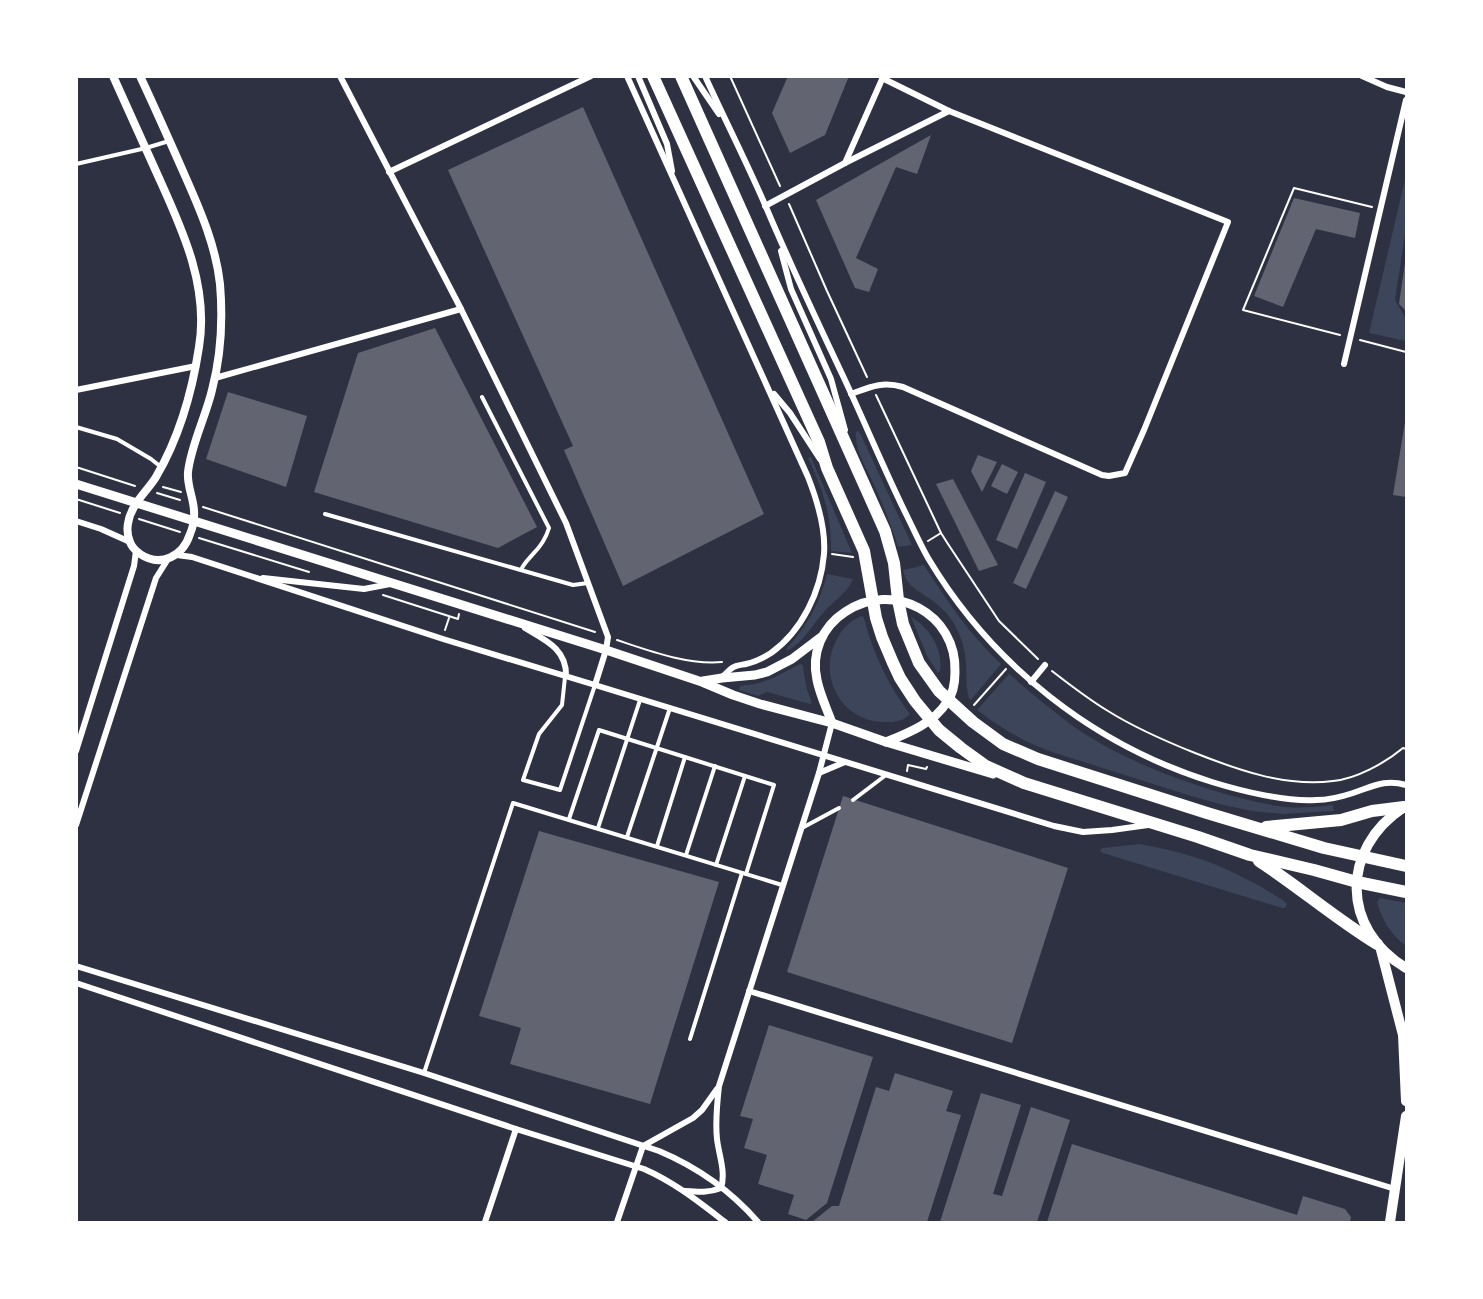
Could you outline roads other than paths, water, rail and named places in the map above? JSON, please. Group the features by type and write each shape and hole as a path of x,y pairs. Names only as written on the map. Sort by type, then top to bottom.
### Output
{"highway":[{"path":"653,76 819,442 827,468 856,531 864,551 872,600 882,637 893,663 907,690 930,719 944,734 986,766 1024,783 1250,855 1407,892"},
{"path":"681,76 885,531 894,563 903,624 919,663 949,700 973,722 1003,744 1038,759 1324,848 1407,866"},
{"path":"1258,827 1341,820 1372,811 1405,806"},
{"path":"1250,855 1379,947"}],"main road":[{"path":"76,484 606,651 702,682 760,704 832,723 1024,783"},
{"path":"702,682 767,672 792,659 821,637 841,615 851,608 872,600 898,600 909,603 930,615 951,643 955,677 949,700 937,714 907,733 886,741"},
{"path":"821,637 816,674 832,723"},
{"path":"1405,806 1383,822 1367,844 1357,882 1357,899 1367,930 1379,947 1394,961 1407,968"},
{"path":"1379,947 1403,1035 1407,1101"},
{"path":"1390,1222 1407,1116"}],"street":[{"path":"113,76 183,231 195,271 201,316 196,366 182,422 172,448 136,504 127,530 130,542 136,551 151,560 168,559 177,555 190,535 194,520 194,504 188,483 189,467 215,378 220,351 222,316 220,282 207,226 140,76"},
{"path":"340,76 566,522 608,636 606,651 595,685"},
{"path":"389,172 591,76"},
{"path":"627,76 768,386 812,487 821,520 824,542 823,559 813,599 806,612 793,632 772,651 756,661 734,666 722,678"},
{"path":"638,76 667,144 675,184"},
{"path":"693,76 729,130"},
{"path":"705,76 885,472 927,556 989,642 1031,682 1074,716 1133,751 1173,769 1214,783 1265,795 1297,799 1314,800 1339,797 1388,782 1407,785"},
{"path":"1362,76 1387,87 1407,92"},
{"path":"845,163 882,77 949,111 1228,222 1125,473 1102,475 894,384 872,386 851,394"},
{"path":"1344,364 1407,100"},
{"path":"765,206 949,111"},
{"path":"778,237 791,289 831,379 851,454"},
{"path":"215,378 460,309"},
{"path":"76,390 196,366"},
{"path":"768,386 790,413 810,446 827,468"},
{"path":"76,521 130,542"},
{"path":"76,752 134,566 136,551"},
{"path":"177,555 192,557 443,639 1054,826 1083,832 1158,824"},
{"path":"76,825 156,578 168,559"},
{"path":"251,577 364,589 393,583"},
{"path":"517,623 552,644 562,656 566,676"},
{"path":"1031,682 1045,665"},
{"path":"721,1188 723,1172 716,1121 719,1086 819,773 832,723"},
{"path":"819,773 845,762"},
{"path":"76,966 424,1073 643,1146 691,1166 721,1188 758,1222"},
{"path":"76,983 516,1129 635,1166 656,1174 684,1191 725,1222"},
{"path":"749,991 1395,1189"},
{"path":"617,1222 643,1146 693,1118 719,1086"},
{"path":"485,1222 516,1129"},
{"path":"684,1191 701,1192 721,1188"}],"lane":[{"path":"76,164 170,141"},
{"path":"482,398 549,528 545,539 521,570"},
{"path":"76,427 117,439 161,467"},
{"path":"325,514 573,585 588,583"},
{"path":"566,676 562,705 539,734 523,780 560,790 595,685"},
{"path":"598,828 640,699"},
{"path":"627,837 670,708"},
{"path":"569,819 599,730 774,785 690,1039"},
{"path":"657,846 685,758"},
{"path":"686,855 715,766"},
{"path":"853,800 887,775"},
{"path":"716,865 745,776"},
{"path":"424,1073 513,803 782,885"},
{"path":"801,829 839,808"}]}
